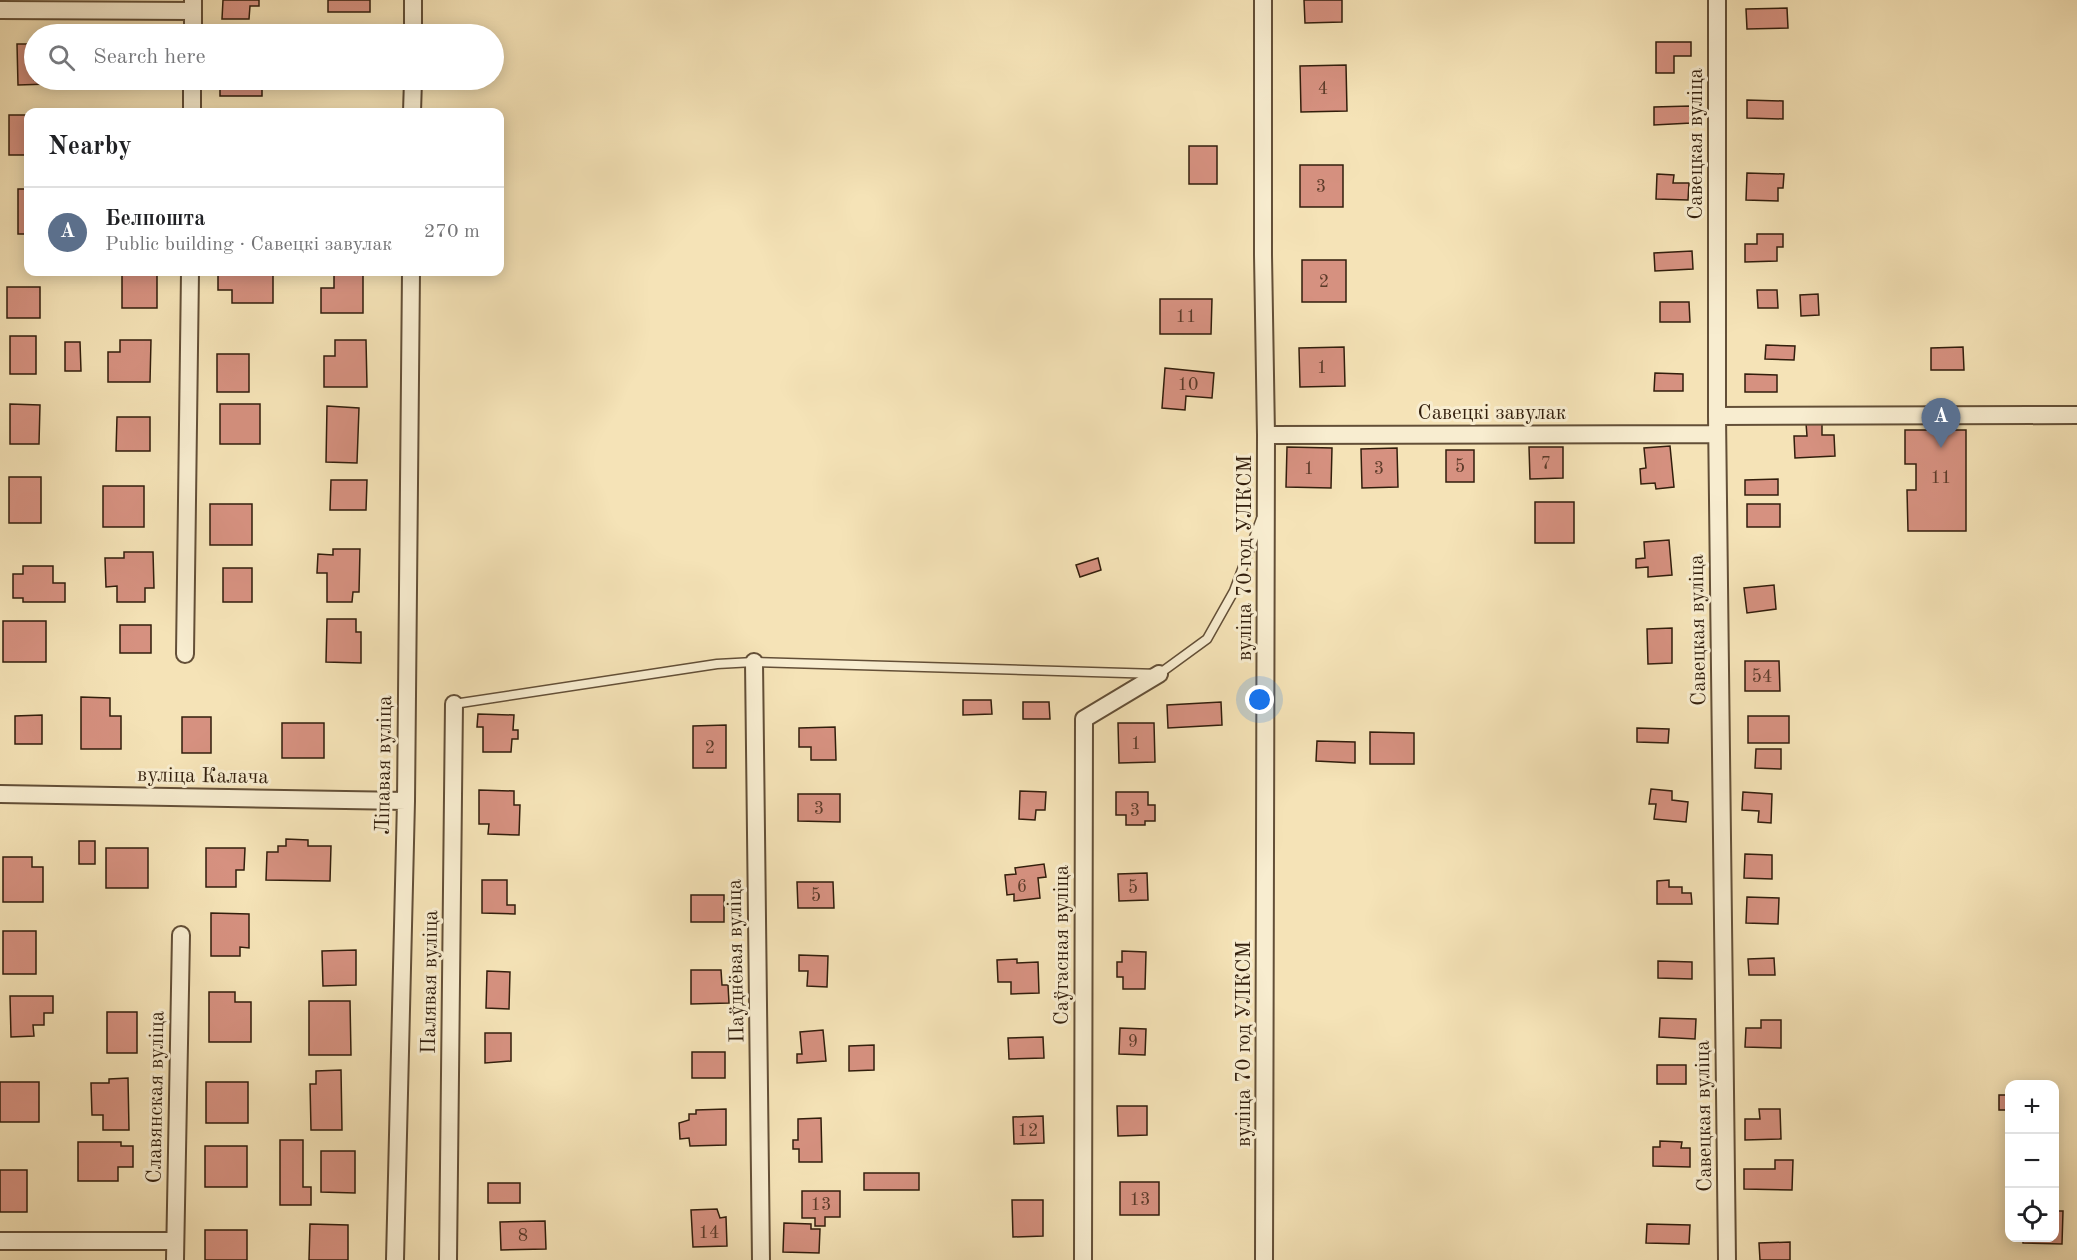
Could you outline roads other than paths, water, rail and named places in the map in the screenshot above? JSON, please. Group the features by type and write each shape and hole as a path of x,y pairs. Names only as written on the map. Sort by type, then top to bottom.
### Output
{"street":[{"path":"413,0 413,24"},
{"name":"вуліца 70 год УЛКСМ","path":"1263,0 1266,435 1264,1260"},
{"name":"Савецкая вуліца","path":"1718,0 1717,434 1727,1260"},
{"path":"0,10 193,5 193,24"},
{"path":"192,90 192,108"},
{"path":"412,108 413,90"},
{"path":"185,654 190,276"},
{"name":"Ліпавая вуліца","path":"395,1260 406,801 411,276"},
{"path":"1717,416 2077,415"},
{"name":"Савецкі завулак","path":"1266,435 1717,434"},
{"name":"Паўднёвая вуліца","path":"754,662 761,1260"},
{"name":"Саўгасная вуліца","path":"1083,1260 1084,719 1159,674"},
{"name":"Палявая вуліца","path":"448,1260 454,704"},
{"name":"вуліца Калача","path":"0,794 406,801"},
{"name":"Славянская вуліца","path":"175,1260 181,935"},
{"path":"0,1241 175,1241"}],"lane":[{"path":"454,704 717,664 754,662 1159,674 1207,639 1234,591 1266,502"}],"place":[{"name":"Белпошта","path":"1941,448"}]}
